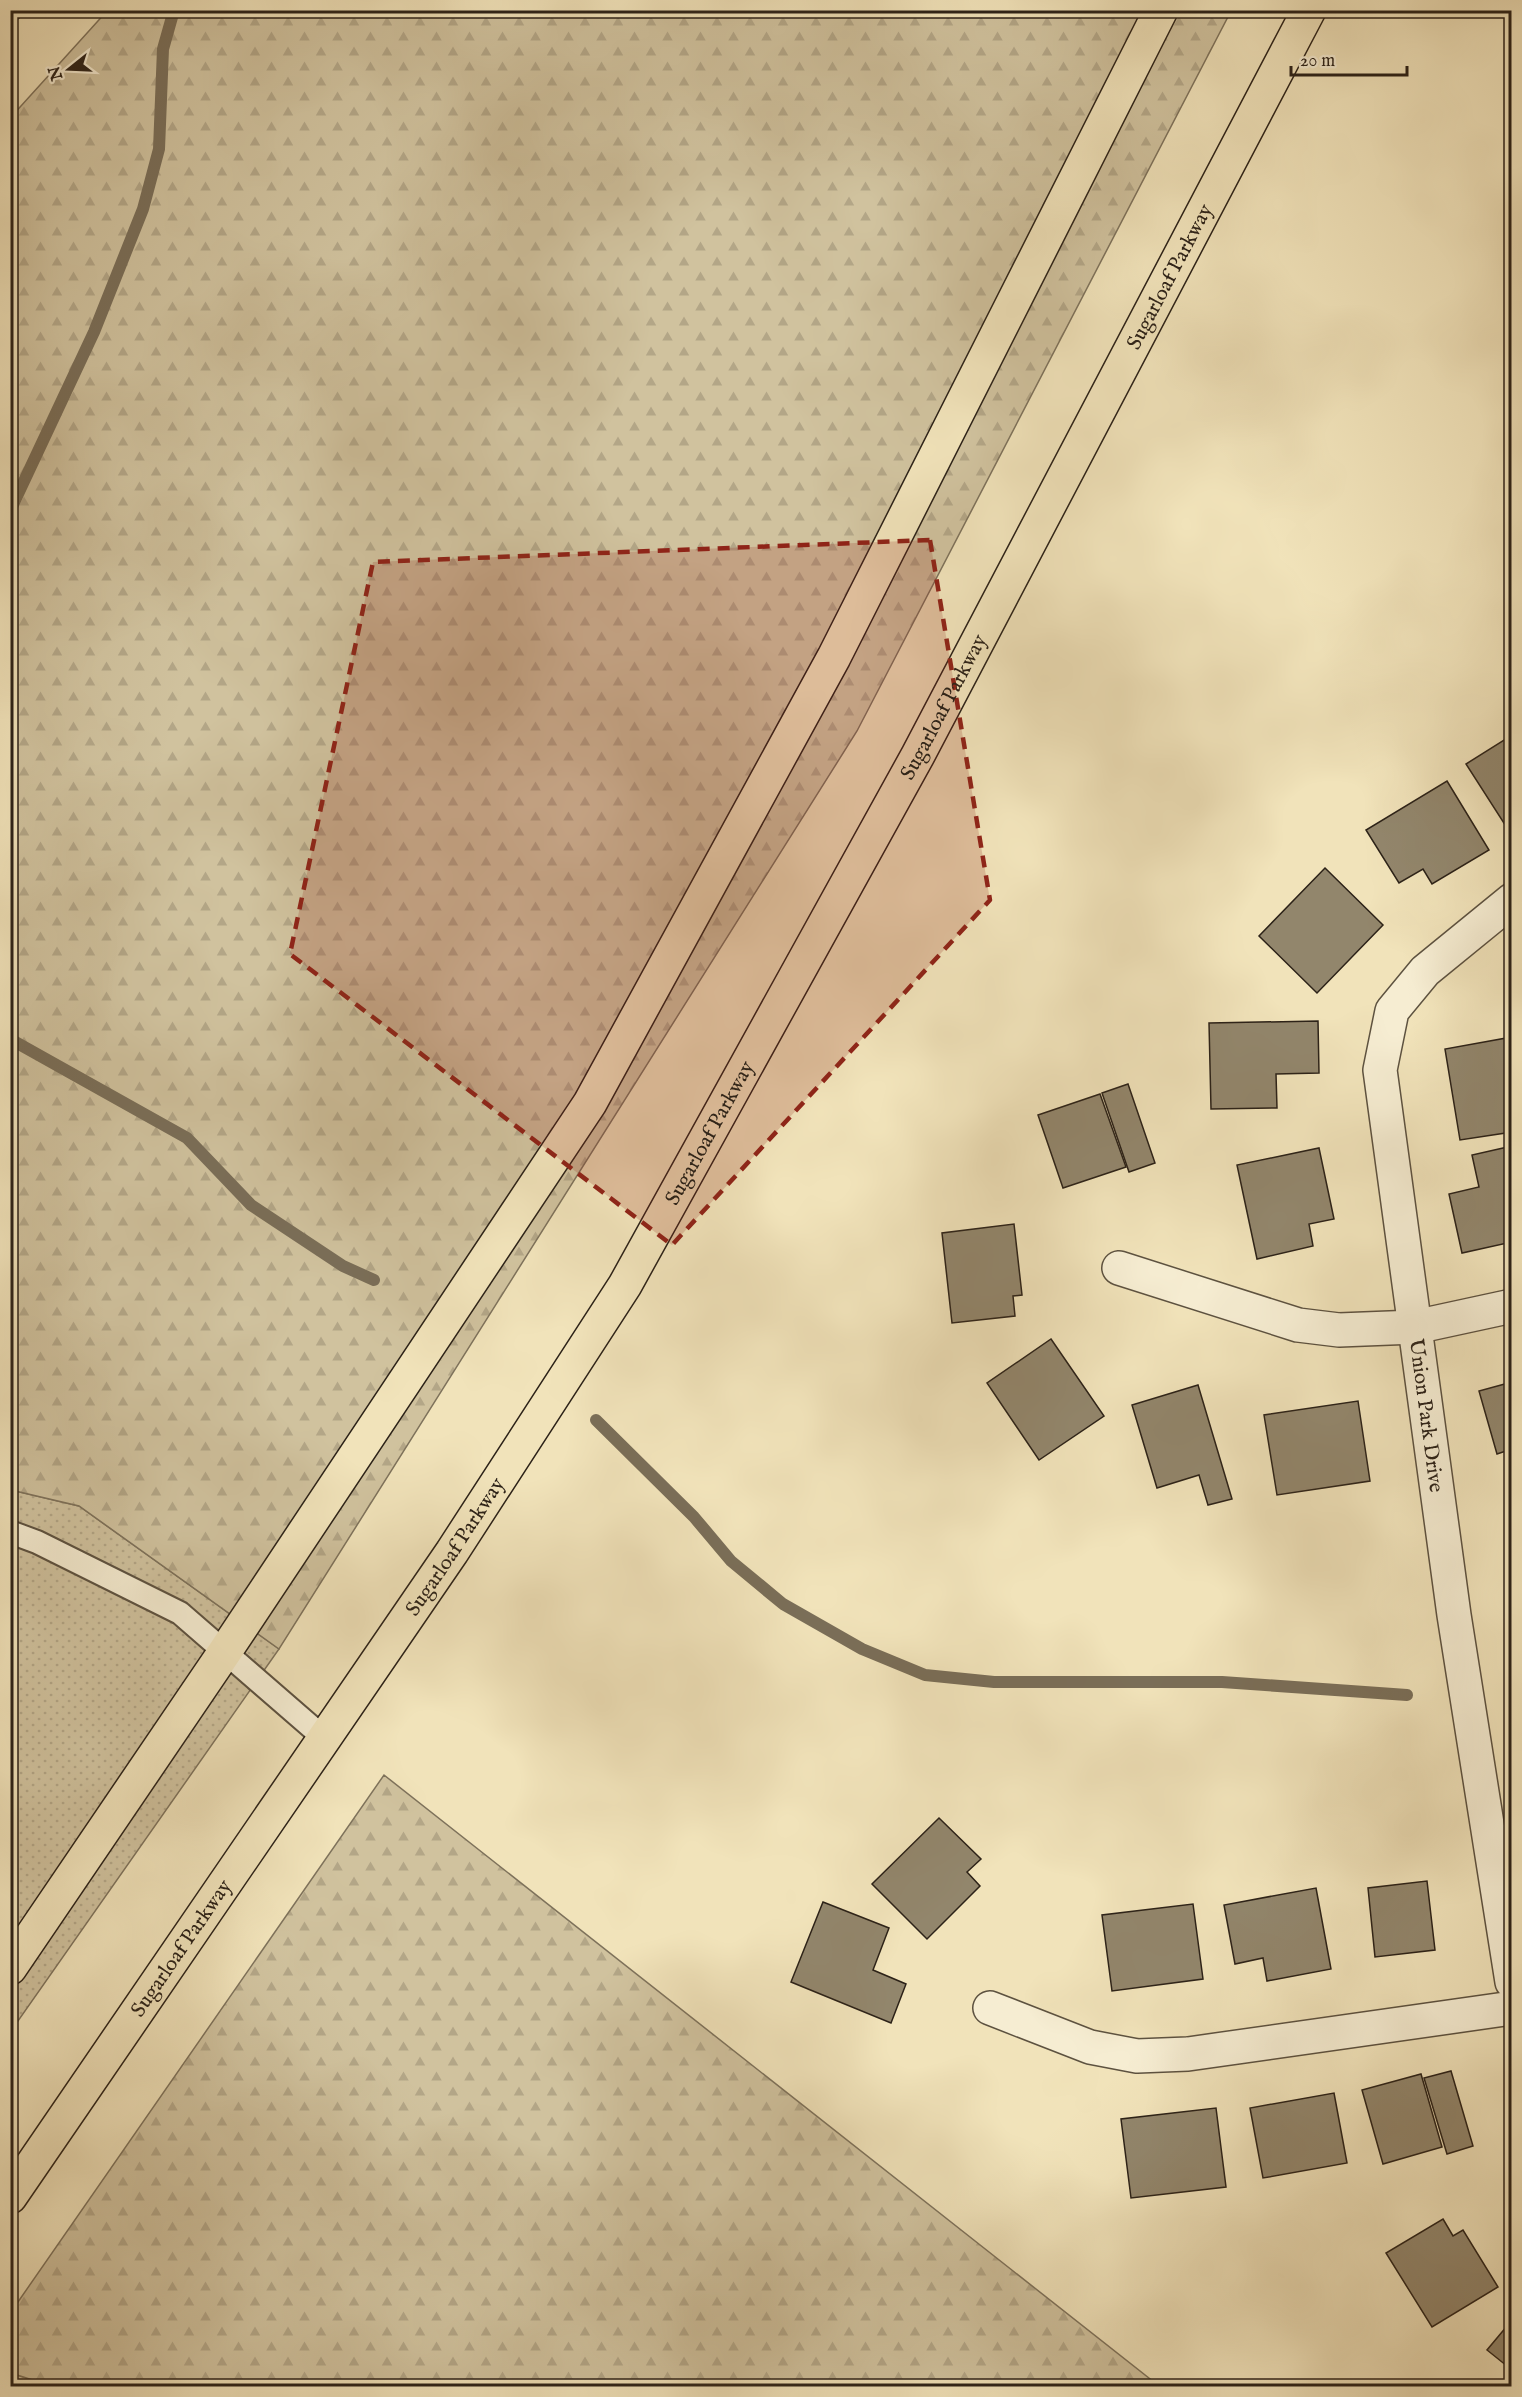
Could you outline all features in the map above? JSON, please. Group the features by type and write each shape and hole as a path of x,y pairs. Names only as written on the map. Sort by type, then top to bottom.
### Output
{"main road":[{"path":"10,1968 224,1653 590,1103 834,657 1161,10"},
{"name":"Sugarloaf Parkway","path":"10,2197 452,1552 625,1285 918,755 1309,10"}],"street":[{"name":"Union Park Drive","path":"1512,900 1425,971 1392,1011 1380,1070 1454,1615 1512,1982"},
{"path":"1119,1268 1298,1325 1339,1330 1415,1327 1512,1306"},
{"path":"990,2008 1090,2047 1137,2056 1188,2054 1512,2008"}],"lane":[{"path":"10,1532 38,1542 180,1612 224,1653 324,1738"}],"highlighted area":[{"path":"930,540 990,900 672,1245 290,954 373,562"}],"green space":[{"path":"107,11 1231,11 857,731 279,1649 79,1506 11,1490 11,117"},
{"path":"11,1490 79,1506 279,1649 11,2031"},
{"path":"384,1775 1159,2386 51,2386 11,2373 11,2312"},
{"path":"11,2373 51,2386 11,2386"}],"building":[{"path":"10,10 27,10 28,11 10,25"},
{"path":"1512,735 1512,829 1509,831 1466,764"},
{"path":"1447,781 1489,850 1432,884 1423,869 1399,883 1366,830"},
{"path":"1325,868 1383,925 1317,993 1259,936"},
{"path":"1318,1021 1319,1073 1276,1074 1277,1108 1211,1109 1209,1023"},
{"path":"1512,1037 1512,1132 1460,1140 1445,1049"},
{"path":"1128,1084 1155,1163 1129,1172 1102,1093"},
{"path":"1100,1094 1126,1167 1063,1188 1038,1115"},
{"path":"1512,1146 1512,1242 1462,1253 1449,1194 1479,1187 1472,1155"},
{"path":"1319,1148 1334,1219 1309,1224 1313,1246 1257,1259 1237,1165"},
{"path":"1014,1224 1022,1295 1013,1296 1015,1316 952,1323 942,1233"},
{"path":"1051,1339 1104,1416 1039,1460 987,1383"},
{"path":"1512,1382 1512,1449 1497,1454 1479,1391"},
{"path":"1198,1385 1232,1499 1208,1505 1199,1475 1157,1488 1132,1405"},
{"path":"1358,1401 1370,1481 1277,1495 1264,1415"},
{"path":"939,1818 981,1859 967,1872 980,1886 927,1939 872,1884"},
{"path":"1427,1881 1435,1950 1375,1957 1368,1888"},
{"path":"1316,1888 1331,1969 1267,1981 1263,1958 1235,1964 1224,1905"},
{"path":"823,1902 889,1928 873,1970 906,1984 891,2023 791,1982"},
{"path":"1193,1904 1203,1979 1112,1991 1102,1915"},
{"path":"1451,2071 1473,2146 1447,2154 1424,2078"},
{"path":"1421,2074 1442,2147 1383,2164 1362,2090"},
{"path":"1334,2093 1347,2163 1263,2178 1250,2108"},
{"path":"1216,2108 1226,2187 1131,2198 1121,2119"},
{"path":"1443,2219 1453,2236 1463,2230 1498,2287 1432,2327 1386,2253"},
{"path":"1512,2320 1512,2370 1487,2350"}],"waterway":[{"path":"10,511 94,332 143,209 159,149 163,49 174,10"},
{"path":"10,1039 187,1138 251,1205 343,1266 374,1280"},
{"path":"596,1420 694,1517 731,1561 783,1604 862,1649 925,1675 994,1682 1222,1682 1407,1695"}]}
